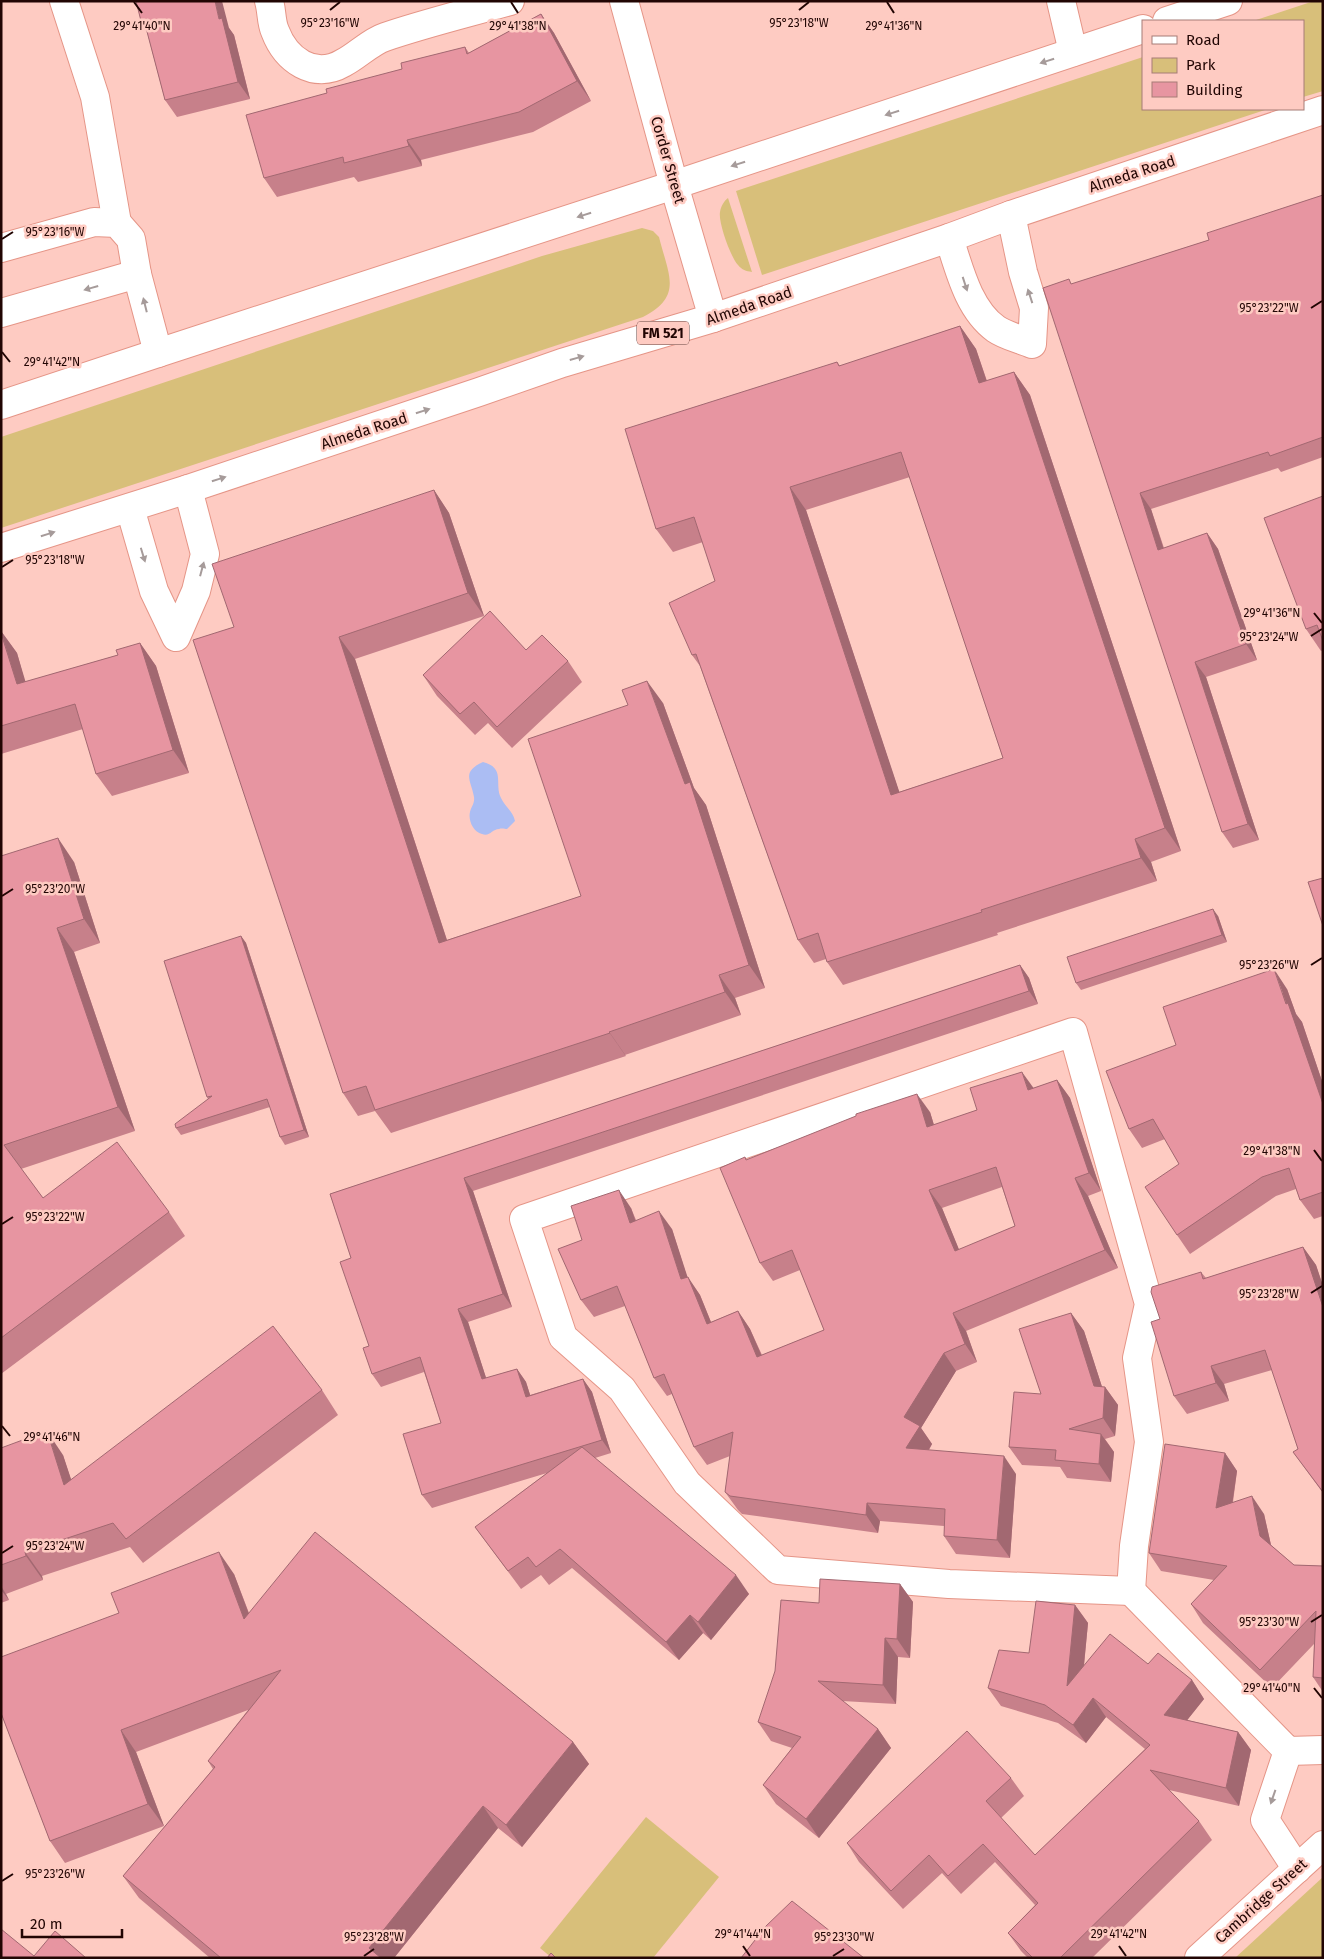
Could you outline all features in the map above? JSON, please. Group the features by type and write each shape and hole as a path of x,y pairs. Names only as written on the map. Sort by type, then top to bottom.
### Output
{"main road":[{"path":"64,1 95,97 117,224 131,238 158,352"},
{"path":"269,1 274,29 283,47 296,61 312,69 326,70 343,64 383,38 510,1"},
{"name":"Corder Street","path":"624,1 674,185 713,318"},
{"path":"1061,1 1073,52"},
{"path":"1170,20 1228,1"},
{"path":"1,405 158,352 674,185 1142,29"},
{"name":"Almeda Road","path":"1,548 188,489 562,363 713,318 1323,110"},
{"path":"949,238 967,292 985,317 996,329 1032,344 1034,308 1023,272 1011,215"},
{"path":"1,248 94,222 117,224"},
{"path":"1,313 138,274"},
{"path":"130,508 154,591 176,638 196,592 206,554 188,489"},
{"path":"1131,1591 1134,1546 1150,1442 1137,1358 1149,1304 1073,1032 524,1219 563,1337 622,1389 687,1483 778,1570 949,1584 1131,1591 1288,1750 1323,1750"},
{"path":"1288,1750 1265,1820 1297,1869"},
{"name":"Cambridge Street","path":"1199,1958 1323,1845"}],"green space":[{"path":"1314,1 1323,1 1323,91 1304,97 1304,20 1256,20"},
{"path":"1142,57 1142,110 1265,110 762,275 736,191"},
{"path":"728,198 752,272 744,270 738,265 726,240 721,224 720,212"},
{"path":"642,228 653,231 659,237 670,283 664,301 656,309 643,317 1,528 1,437 542,256"},
{"path":"646,1817 719,1877 653,1958 552,1958 540,1948"},
{"path":"1323,1877 1323,1958 1235,1958"}],"water":[{"path":"483,762 495,768 498,777 499,793 513,814 515,821 507,829 497,829 485,835 476,831 471,822 470,815 474,799 469,777 472,769"}],"building":[{"path":"136,1 215,1 219,19 222,18 238,82 165,100 145,24 142,25"},
{"path":"541,14 577,81 519,112 407,140 409,146 344,163 343,157 264,178 246,115 327,93 326,89 402,69 401,63 465,47 467,54"},
{"path":"1323,195 1323,437 1270,456 1268,452 1140,493 1158,550 1207,533 1246,644 1195,662 1248,824 1222,832 1043,288 1069,279 1071,284 1209,240 1207,233"},
{"path":"960,326 979,383 1014,372 1165,828 1135,839 1141,858 827,962 818,933 798,940 696,654 692,655 669,603 715,581 694,517 656,529 625,429 837,362 839,366","holes":["901,452 1003,758 891,795 790,487"]},
{"path":"434,490 468,593 339,637 439,943 581,896 528,739 628,705 622,690 647,681 685,784 690,782 749,965 719,975 725,992 610,1033 375,1110 366,1086 343,1093 193,640 234,627 212,564"},
{"path":"1323,496 1323,641 1317,625 1306,629 1264,518"},
{"path":"490,611 526,650 542,635 568,661 497,727 474,702 460,714 423,675"},
{"path":"1,633 17,684 118,655 116,650 140,643 173,750 96,774 75,704 1,726"},
{"path":"58,838 84,919 57,928 118,1107 4,1145 43,1198 117,1142 169,1212 1,1338 1,856"},
{"path":"1323,878 1323,926 1308,882"},
{"path":"1213,909 1222,935 1076,983 1067,957"},
{"path":"241,936 304,1130 280,1137 267,1099 176,1128 175,1124 212,1096 207,1097 164,961"},
{"path":"1020,965 1029,991 464,1178 503,1294 458,1309 482,1379 517,1369 526,1397 583,1379 602,1440 422,1495 403,1434 441,1423 420,1357 372,1374 363,1348 369,1346 340,1262 351,1258 330,1194"},
{"path":"1274,969 1286,1004 1288,1003 1323,1104 1323,1192 1300,1200 1289,1168 1262,1177 1177,1235 1145,1187 1179,1164 1153,1119 1129,1129 1106,1071 1176,1045 1163,1007"},
{"path":"1022,1072 1028,1090 1057,1080 1089,1173 1075,1178 1105,1250 953,1313 965,1344 944,1353 904,1417 920,1426 906,1448 1004,1456 997,1540 944,1536 945,1509 867,1503 866,1515 730,1496 725,1492 733,1432 694,1447 664,1374 654,1378 617,1286 581,1300 558,1249 582,1240 571,1206 619,1190 630,1223 659,1211 681,1279 688,1277 707,1324 738,1311 757,1357 824,1330 792,1250 760,1263 720,1168 745,1157 746,1160 856,1116 856,1114 917,1094 927,1127 977,1110 970,1088","holes":["996,1167 1015,1226 955,1251 929,1190"]},
{"path":"1303,1247 1323,1307 1323,1492 1293,1452 1298,1449 1265,1350 1211,1366 1216,1383 1174,1396 1151,1322 1160,1319 1151,1292 1152,1287 1201,1272 1203,1279"},
{"path":"1071,1313 1094,1386 1105,1387 1103,1418 1069,1429 1101,1434 1099,1464 1055,1460 1056,1450 1009,1447 1014,1392 1041,1394 1019,1329"},
{"path":"273,1326 322,1390 126,1539 113,1523 25,1552 26,1556 1,1565 1,1448 47,1431 64,1485"},
{"path":"1165,1444 1225,1453 1216,1508 1252,1496 1260,1536 1294,1565 1323,1566 1323,1678 1313,1677 1316,1611 1260,1670 1191,1604 1227,1566 1149,1553"},
{"path":"582,1447 736,1575 698,1622 690,1615 666,1642 560,1549 536,1567 528,1557 508,1571 475,1527"},
{"path":"315,1532 573,1742 506,1825 483,1806 369,1948 381,1958 221,1958 123,1876 215,1767 208,1761 281,1670 121,1730 148,1804 50,1841 1,1713 1,1657 119,1613 111,1593 219,1552 244,1619"},
{"path":"820,1579 900,1584 897,1639 885,1638 883,1685 818,1681 878,1729 806,1819 763,1785 801,1737 758,1722 775,1671 781,1600 819,1603"},
{"path":"1036,1601 1075,1605 1067,1686 1110,1634 1148,1664 1158,1653 1192,1680 1164,1715 1238,1732 1226,1788 1150,1770 1199,1821 1060,1958 1033,1958 1008,1933 1038,1903 983,1844 948,1876 929,1855 891,1891 847,1843 967,1731 1011,1778 986,1801 1035,1855 1150,1745 1093,1698 1073,1725 1045,1705 988,1688 999,1650 1029,1653"},
{"path":"792,1901 864,1958 741,1958 766,1926"},
{"path":"1,1929 34,1956 55,1931 86,1958 1,1958"},
{"path":"551,1953 556,1958 547,1958"}]}
